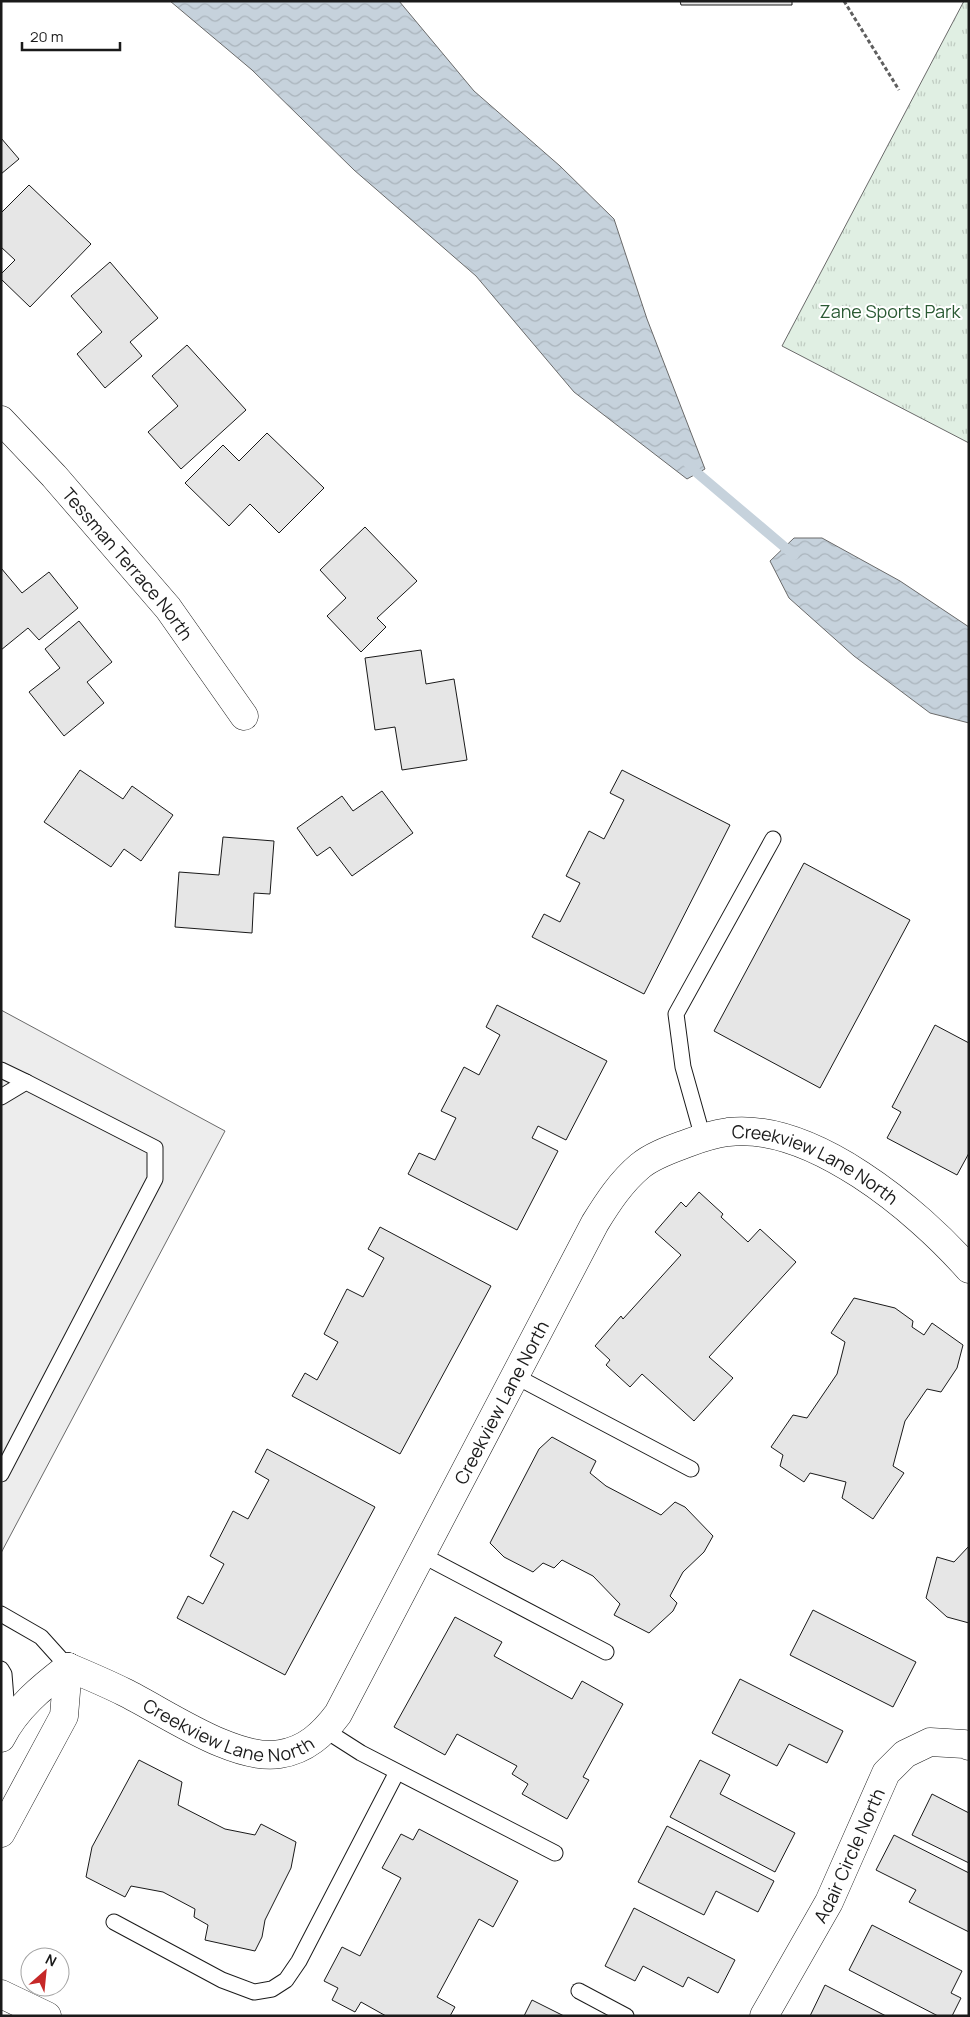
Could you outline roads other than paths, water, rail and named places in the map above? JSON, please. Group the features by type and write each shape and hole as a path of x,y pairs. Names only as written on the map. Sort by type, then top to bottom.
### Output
{"street":[{"name":"Tessman Terrace North","path":"1,420 54,476 168,608 244,716"},
{"name":"Creekview Lane North","path":"68,1667 124,1692 220,1742 252,1755 280,1754 310,1744 338,1714 420,1554 595,1223 615,1191 641,1165 668,1150 703,1138 729,1132 759,1133 793,1140 828,1156 870,1181 902,1205 950,1248 969,1269"},
{"path":"4,1732 36,1692 68,1667"},
{"path":"1,1833 64,1716 68,1667"},
{"name":"Adair Circle North","path":"764,2016 829,1902 886,1773 905,1754 930,1742 969,1746"},
{"path":"1,1994 47,2016"}],"lane":[{"path":"703,1138 684,1067 676,1014 773,839"},
{"path":"1,1070 155,1148 155,1179 1,1474"},
{"path":"1,1097 26,1082"},
{"path":"515,1376 691,1468"},
{"path":"420,1554 606,1652"},
{"path":"1,1614 41,1637 68,1667"},
{"path":"1,1668 4,1674 4,1732"},
{"path":"325,1730 360,1753 555,1854"},
{"path":"114,1922 222,1980 254,1992 272,1989 286,1980 298,1962 397,1772"},
{"path":"579,1991 626,2016"}],"water":[{"path":"170,1 399,1 474,91 560,166 614,219 647,319 705,469 687,479 574,392 476,276 354,170 252,70"},
{"path":"794,538 822,538 900,581 969,627 969,723 930,713 854,656 789,598 770,561"}],"waterway":[{"path":"688,463 696,472 794,555"}],"park label":[{"name":"Zane Sports Park","path":"890,311"}]}
